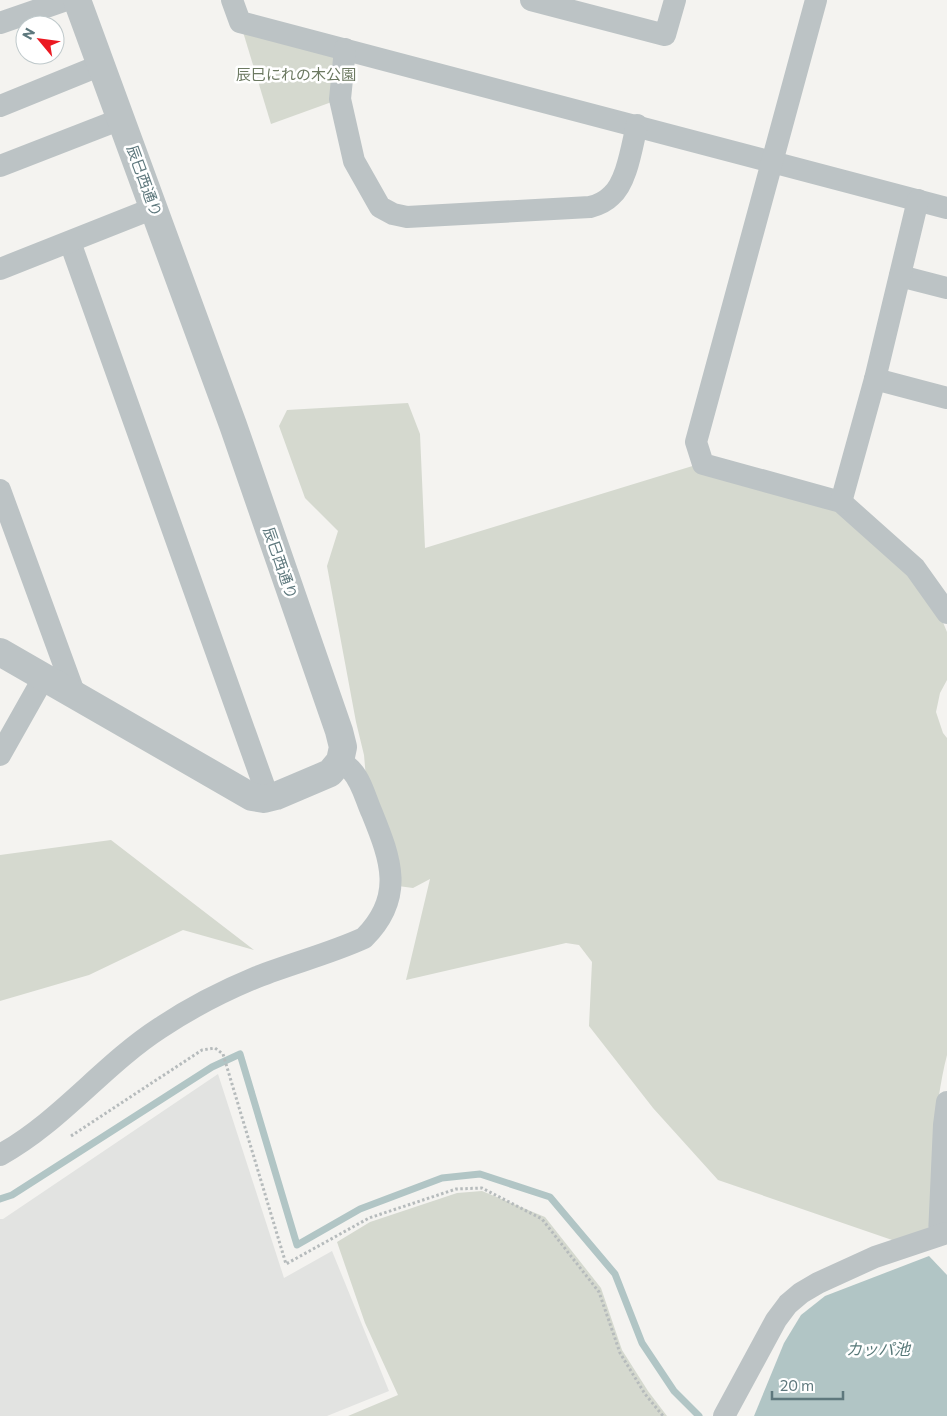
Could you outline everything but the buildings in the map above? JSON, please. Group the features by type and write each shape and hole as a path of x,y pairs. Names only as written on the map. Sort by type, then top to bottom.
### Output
{"street":[{"path":"0,23 66,0"},
{"name":"辰巳西通り","path":"77,0 233,425 339,731 342,747 340,762"},
{"path":"232,0 240,22 772,160 947,208"},
{"path":"531,0 665,35 675,0"},
{"path":"816,0 696,442 702,464 841,502 915,568 947,613"},
{"path":"345,49 340,99 354,162 380,206 393,214 407,217 590,207 601,204 613,195 622,182 637,125"},
{"path":"0,106 101,65"},
{"path":"0,166 121,119"},
{"path":"841,502 875,379 918,200"},
{"path":"0,269 154,208"},
{"path":"70,242 268,798"},
{"path":"900,276 947,288"},
{"path":"875,379 947,398"},
{"path":"0,490 75,695"},
{"path":"0,652 252,797 268,798 330,773 340,762 352,771 360,786 386,849 391,877 390,890 382,916 364,938 257,977 181,1014 139,1042 29,1137 0,1155"},
{"path":"0,755 44,677"},
{"path":"724,1416 776,1320 788,1304 801,1293 818,1283 875,1258 943,1234 944,1124 947,1102"}],"path":[{"path":"65,1139 202,1050 215,1048 222,1054 286,1264 369,1218 456,1190 482,1188 542,1219 598,1292 620,1353 645,1394 663,1416"}],"shaded area":[{"path":"218,1074 284,1278 332,1251 389,1391 327,1416 0,1416 0,1219 3,1219"}],"green space":[{"name":"辰巳にれの木公園","path":"240,22 345,49 340,99 271,124"},
{"path":"408,403 420,434 425,548 699,464 837,510 890,548 935,603 947,632 947,680 940,693 936,712 943,733 947,738 947,1055 936,1118 930,1224 927,1230 895,1241 718,1180 653,1108 589,1026 592,962 579,945 566,943 406,980 430,879 413,888 398,886 366,778 364,755 356,722 327,566 338,531 305,498 279,426 287,410"},
{"path":"111,840 254,950 183,930 89,975 0,1001 0,855"},
{"path":"482,1191 545,1217 601,1288 622,1350 648,1391 667,1416 348,1416 398,1395 365,1323 337,1242 370,1222 457,1193"}],"water":[{"name":"カッパ池","path":"929,1256 947,1275 947,1416 754,1416 784,1343 801,1315 825,1296"}],"waterway":[{"path":"0,1199 12,1195 212,1067 240,1054 297,1245 360,1209 442,1178 480,1174 550,1197 615,1274 642,1343 674,1391 699,1416"}]}
